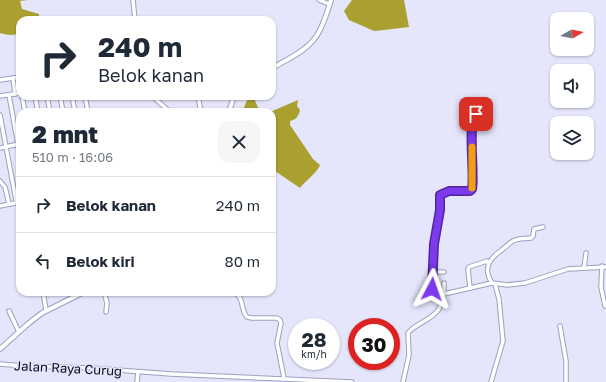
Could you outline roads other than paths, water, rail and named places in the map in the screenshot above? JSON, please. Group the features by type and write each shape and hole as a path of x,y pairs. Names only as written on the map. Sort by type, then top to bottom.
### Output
{"main road":[{"path":"276,66 300,52 312,41 320,30 330,2"},
{"path":"0,349 46,310 76,296"}],"street":[{"path":"133,0 135,16"},
{"path":"319,0 330,2"},
{"path":"0,96 15,94 13,78"},
{"path":"0,80 16,78"},
{"path":"9,95 16,129"},
{"path":"155,100 165,108"},
{"path":"488,108 485,115 476,114 474,116 472,136 472,189 470,191 449,191 440,195 440,210 434,244 432,290 444,294 493,283 506,285 525,283 564,270 604,266 601,287 605,306"},
{"path":"0,115 16,194"},
{"path":"0,148 16,144"},
{"path":"0,181 5,187 8,204"},
{"path":"0,188 5,187"},
{"path":"0,206 16,200"},
{"path":"491,382 503,341 499,299 493,283 489,278 488,263 491,258 513,241 531,238 533,236 534,229 543,227"},
{"path":"584,268 586,253"},
{"path":"470,288 469,267 487,261 488,263"},
{"path":"433,272 444,272"},
{"path":"403,382 409,355 408,333 413,328 435,314 439,309 444,294 444,283"},
{"path":"44,296 46,310"},
{"path":"105,296 106,312"},
{"path":"238,296 241,299 244,314 247,317 277,318 280,320 281,323 277,343 284,378"},
{"path":"9,311 19,332"},
{"path":"560,326 566,362 566,382"},
{"name":"Jalan Raya Curug","path":"0,364 352,382"},
{"path":"137,382 138,372"},
{"path":"243,376 243,382"}]}
